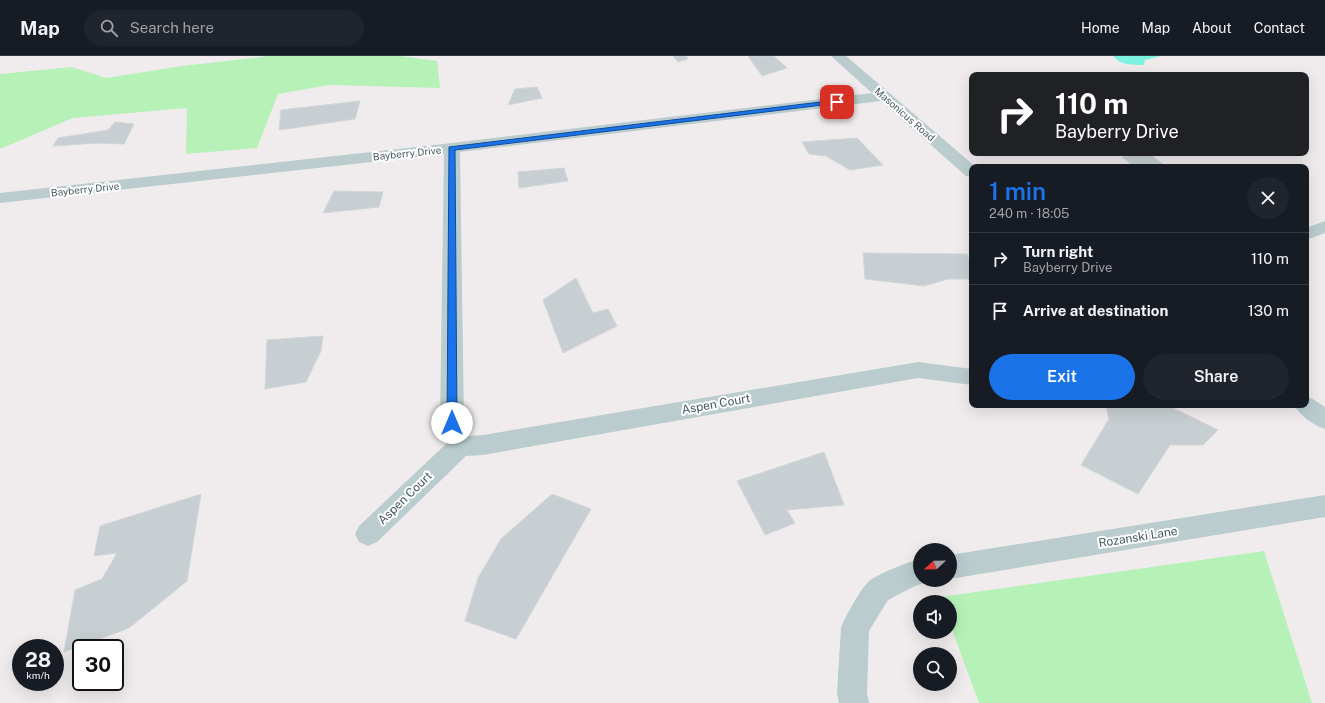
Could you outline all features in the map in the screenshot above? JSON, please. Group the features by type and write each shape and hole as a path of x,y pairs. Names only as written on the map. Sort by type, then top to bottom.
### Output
{"street":[{"name":"Masonicus Road","path":"838,56 969,169"},
{"name":"Bayberry Drive","path":"0,198 452,148 885,96"},
{"path":"452,148 452,423 460,446"},
{"path":"1309,233 1325,227"},
{"name":"Aspen Court","path":"368,534 460,446 483,445 918,370 969,377"},
{"path":"1309,408 1325,420"},
{"name":"Rozanski Lane","path":"957,566 1325,506"},
{"path":"854,703 852,693 855,628 878,591 913,574"}],"shaded area":[{"path":"269,56 401,56 437,61 440,88 329,85 278,94 257,148 186,154 187,108 73,118 0,149 0,74 72,67 106,78 182,66"},
{"path":"1113,56 1161,56 1145,60 1144,65 1131,65 1119,61"},
{"path":"1264,551 1312,703 979,703 956,639 957,639 957,595 954,595"}],"building":[{"path":"673,56 686,56 688,59 678,62"},
{"path":"748,56 774,56 787,68 762,76"},
{"path":"537,87 542,98 508,105 515,89"},
{"path":"360,101 355,119 279,130 281,110"},
{"path":"115,122 134,124 124,144 98,143 53,146 58,138 108,130"},
{"path":"857,138 883,165 850,170 826,156 809,154 802,142"},
{"path":"1152,156 1163,164 1131,164 1122,157"},
{"path":"564,168 568,181 519,188 518,172"},
{"path":"334,191 383,192 379,207 323,213"},
{"path":"863,253 967,254 969,260 969,279 948,279 924,286 865,279"},
{"path":"576,278 593,313 608,309 617,326 563,353 543,300"},
{"path":"323,336 321,351 306,382 265,389 267,340"},
{"path":"1107,408 1173,408 1218,430 1203,445 1170,445 1138,494 1081,465 1109,419"},
{"path":"824,452 844,505 787,510 795,523 765,535 737,481"},
{"path":"201,494 187,581 129,628 99,639 72,639 72,649 64,652 75,590 102,579 117,553 94,556 100,526"},
{"path":"552,494 591,509 516,639 465,621 478,578 501,539"}],"route":[{"path":"452,423 452,148 837,102"}]}
